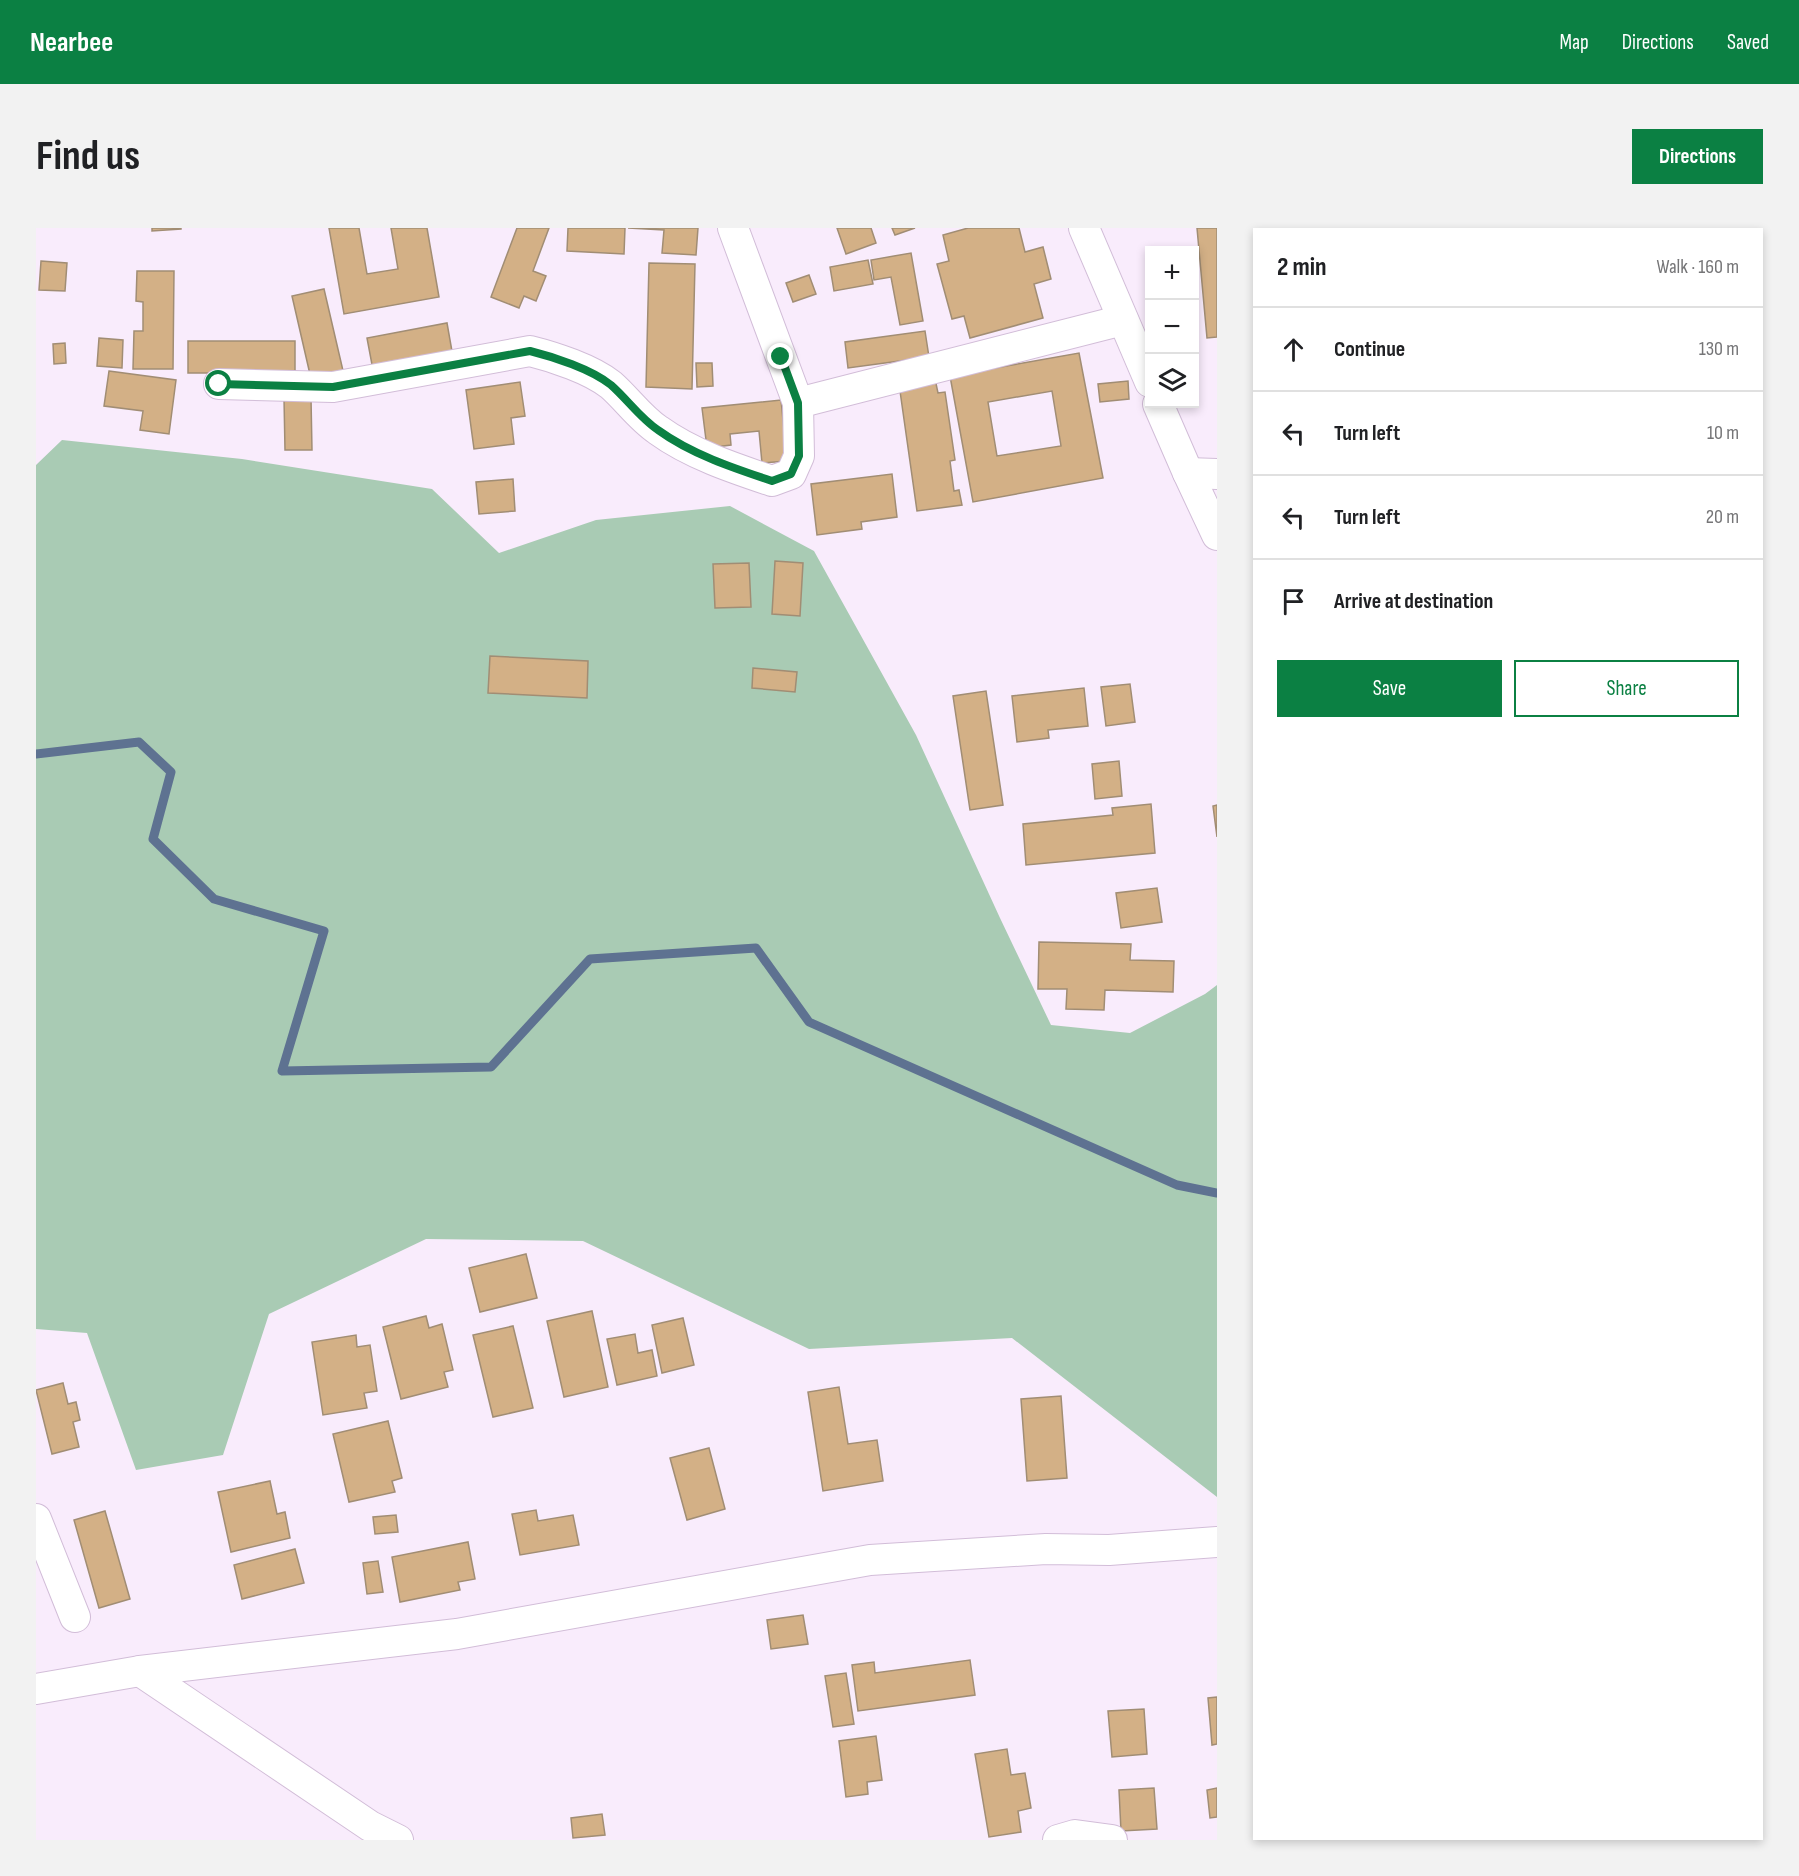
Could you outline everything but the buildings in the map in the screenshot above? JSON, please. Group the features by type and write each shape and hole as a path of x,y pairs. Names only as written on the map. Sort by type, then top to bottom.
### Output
{"street":[{"path":"219,384 333,387 530,351 560,358 609,384 656,429 682,445 734,468 772,481 791,474 799,456 798,403 733,228"},
{"path":"1084,228 1145,372"},
{"path":"798,403 1123,320"},
{"path":"1161,408 1202,474 1217,535"},
{"path":"36,1519 75,1617"},
{"path":"36,1689 140,1671 457,1634 870,1560 1046,1549 1109,1550 1217,1542"},
{"path":"140,1671 370,1826 398,1840"},
{"path":"1058,1840 1075,1835 1112,1840"}],"green space":[{"path":"62,440 242,459 432,489 499,553 596,520 730,506 814,551 916,735 1051,1025 1130,1033 1205,994 1217,985 1217,1497 1012,1338 809,1349 583,1241 426,1239 269,1314 223,1455 136,1470 87,1333 36,1329 36,465"}],"waterway":[{"path":"36,754 139,742 171,772 153,839 214,899 324,931 282,1071 491,1067 590,959 756,948 809,1022 1177,1185 1217,1193"}],"route":[{"path":"219,384 333,387 530,351 560,358 609,384 656,429 682,445 734,468 772,481 791,474 799,456 798,403 781,357"}]}
